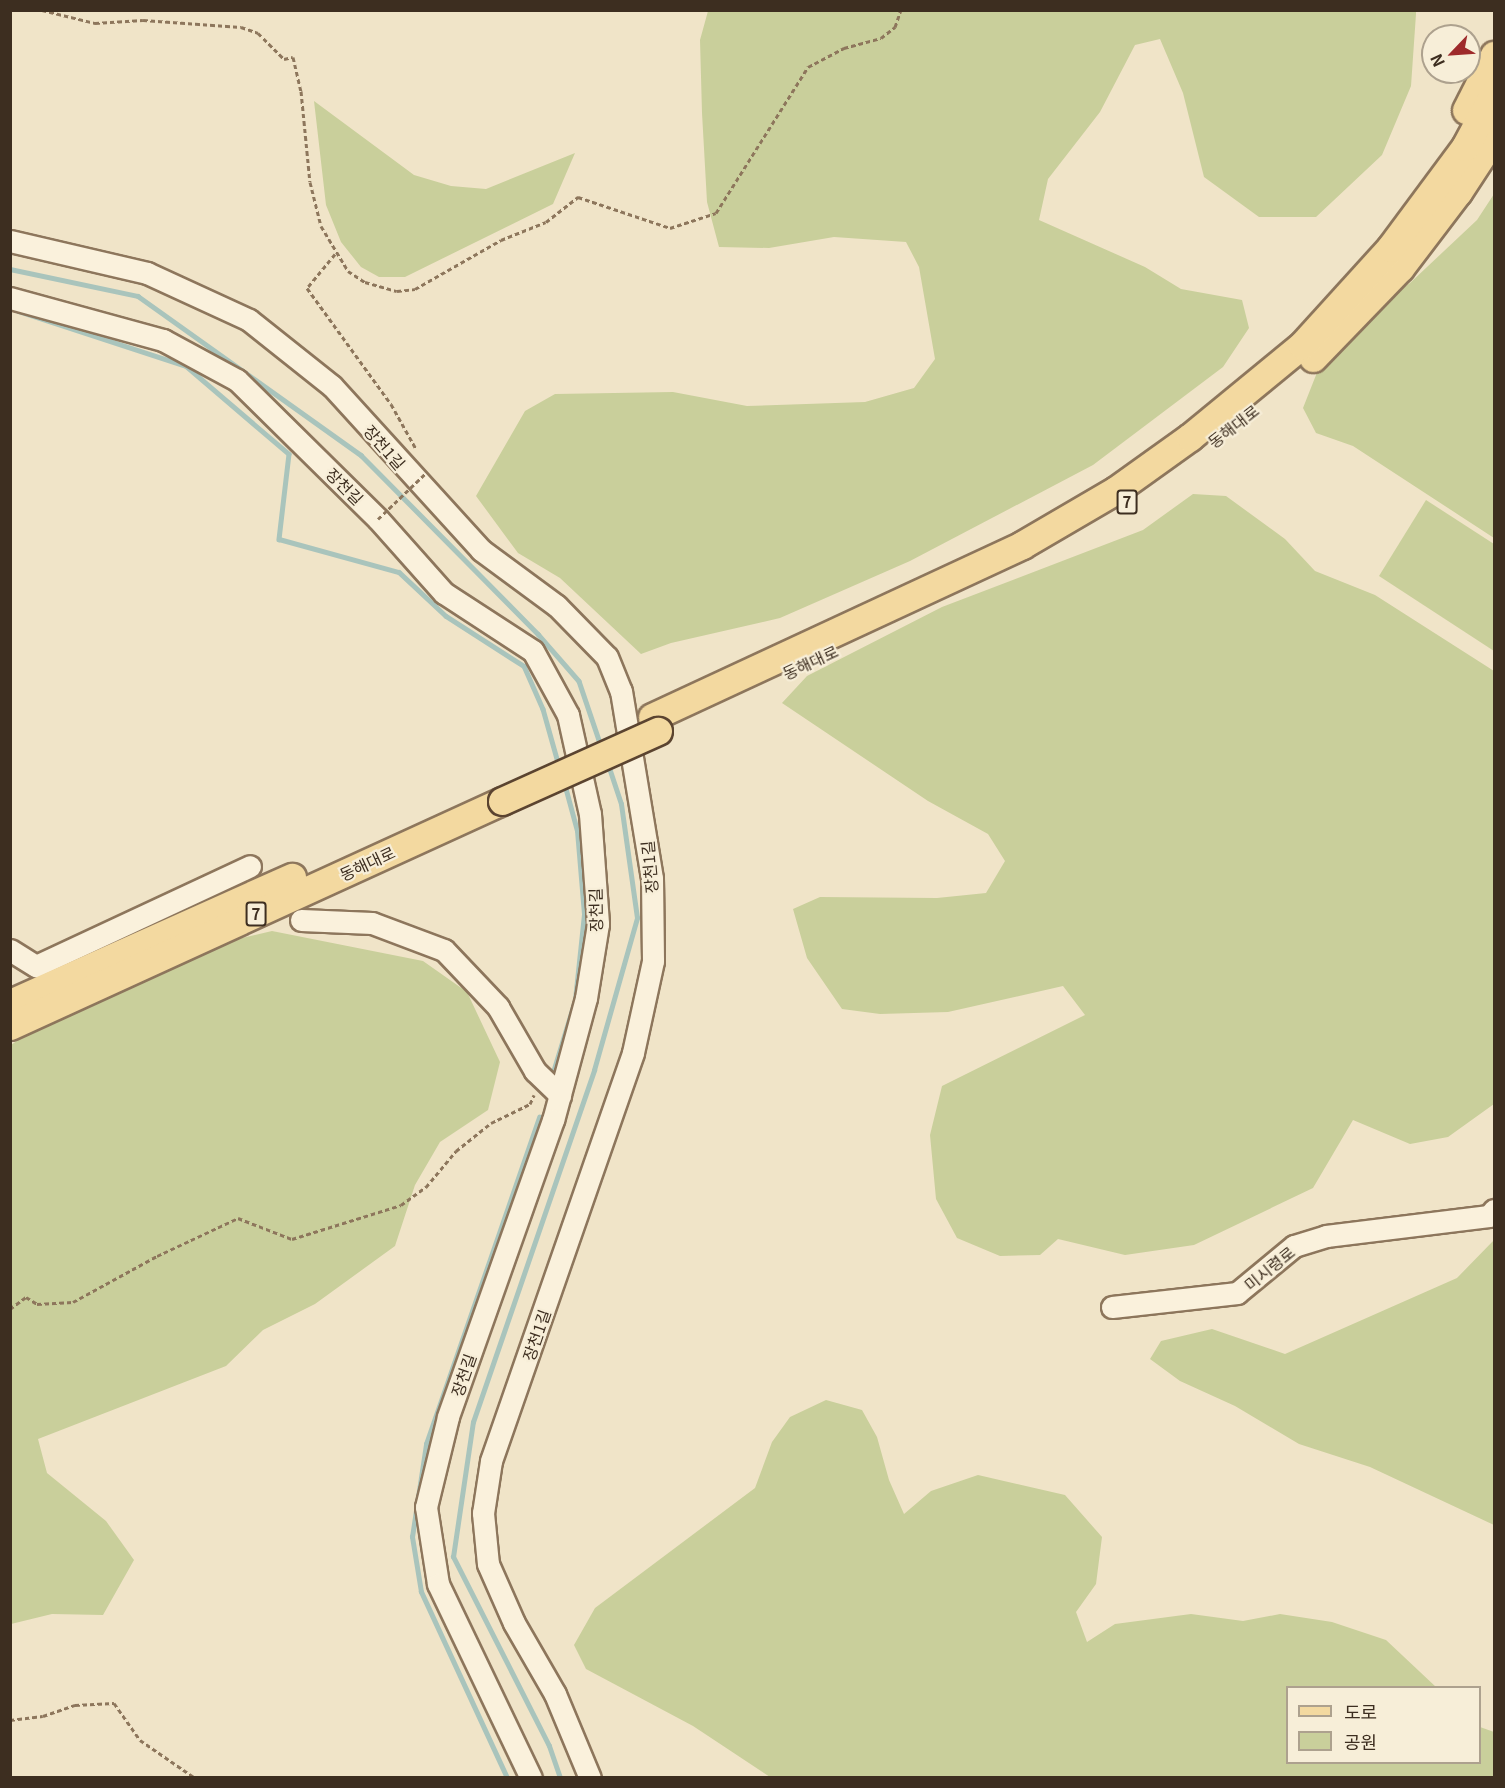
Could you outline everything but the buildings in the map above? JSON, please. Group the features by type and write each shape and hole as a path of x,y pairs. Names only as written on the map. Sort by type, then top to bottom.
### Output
{"main road":[{"path":"1409,240 1416,196 1494,55"},
{"name":"동해대로","path":"1409,240 1465,147 1494,93"},
{"name":"동해대로","path":"10,1003 655,724 977,569 1116,490 1198,431 1302,345 1409,240 1494,137"},
{"path":"1409,240 1468,201 1494,164"},
{"name":"동해대로","path":"10,1026 500,793"}],"street":[{"name":"장천1길","path":"10,241 147,273 249,320 332,386 481,550 557,606 607,657 621,691 652,878 653,962 633,1053 491,1461 483,1513 488,1564 514,1623 555,1694 590,1778"},
{"name":"장천길","path":"10,298 163,340 237,380 378,519 444,593 533,651 568,715 590,814 598,924 586,998 560,1095 448,1417 426,1507 438,1584 531,1778"},
{"path":"10,950 36,966 250,866"},
{"path":"301,920 372,923 444,950 498,1007 542,1078 560,1095"},
{"name":"미시령로","path":"1112,1307 1237,1293 1294,1246 1326,1236 1489,1216 1494,1210"}],"path":[{"path":"42,10 95,22 143,20 241,27 258,33 284,59 293,57 301,91 310,182 321,226 335,254 348,271 365,282 397,291 415,289 501,240 546,222 578,197 670,228 716,213 808,68 844,48 881,38 895,27 901,10"},
{"path":"335,254 307,288 391,404 418,453"},
{"path":"378,519 427,472 422,463"},
{"path":"10,1309 26,1297 37,1304 80,1299 157,1256 238,1218 292,1239 401,1205 426,1187 456,1151 490,1123 530,1104 542,1078"},
{"path":"10,1720 43,1716 75,1705 114,1702 140,1740 195,1778"}],"green space":[{"path":"1416,10 1416,14 1411,86 1382,155 1316,217 1259,217 1204,177 1183,93 1160,39 1135,45 1100,112 1048,179 1039,220 1145,267 1181,289 1242,300 1249,328 1223,367 1093,465 910,561 780,618 671,643 641,654 560,578 518,553 476,496 525,411 555,394 673,392 747,406 865,402 914,388 935,359 919,267 906,242 834,237 769,248 719,247 707,202 702,113 700,40 708,11"},
{"path":"314,101 414,175 451,186 486,189 575,153 553,204 405,277 379,277 361,267 341,242 326,205"},
{"path":"1494,194 1494,538 1353,446 1316,433 1303,408 1318,370 1369,312 1410,283 1477,220"},
{"path":"1193,494 1226,496 1285,539 1315,571 1375,595 1494,671 1494,1104 1448,1137 1410,1144 1353,1120 1313,1188 1194,1245 1125,1255 1058,1239 1040,1255 1000,1256 957,1238 936,1199 930,1135 942,1086 1085,1015 1063,986 948,1012 880,1014 842,1009 807,958 793,909 820,897 937,898 986,893 1005,861 988,834 928,801 782,703 807,676 942,607 1143,530"},
{"path":"1426,500 1494,544 1494,651 1379,576"},
{"path":"272,931 423,961 467,992 500,1062 488,1110 440,1142 415,1185 395,1246 315,1304 263,1330 226,1366 38,1439 47,1473 106,1521 134,1560 103,1615 52,1614 11,1624 11,1045 45,1021 212,945"},
{"path":"1494,1240 1494,1525 1370,1467 1299,1444 1235,1406 1180,1381 1150,1359 1161,1341 1212,1329 1285,1354 1457,1278"},
{"path":"826,1400 862,1410 877,1437 889,1480 904,1514 931,1491 978,1475 1065,1495 1102,1537 1096,1584 1076,1612 1087,1642 1115,1624 1191,1614 1243,1621 1280,1614 1332,1622 1386,1640 1435,1686 1286,1686 1286,1764 1481,1764 1481,1727 1494,1732 1494,1777 770,1777 693,1726 586,1669 574,1645 595,1608 755,1488 772,1442 790,1417"}],"waterway":[{"path":"10,269 138,296 361,455 538,634 579,681 601,746"},
{"path":"18,311 186,366 289,454 279,539 399,572 446,616 524,666 543,709 559,766"},
{"path":"560,1778 549,1746 453,1557 473,1422 594,1070 637,918 621,804 607,762"},
{"path":"554,1069 575,1000 584,914 577,831 564,783"},
{"path":"507,1778 421,1592 412,1537 426,1444 539,1117"}]}
